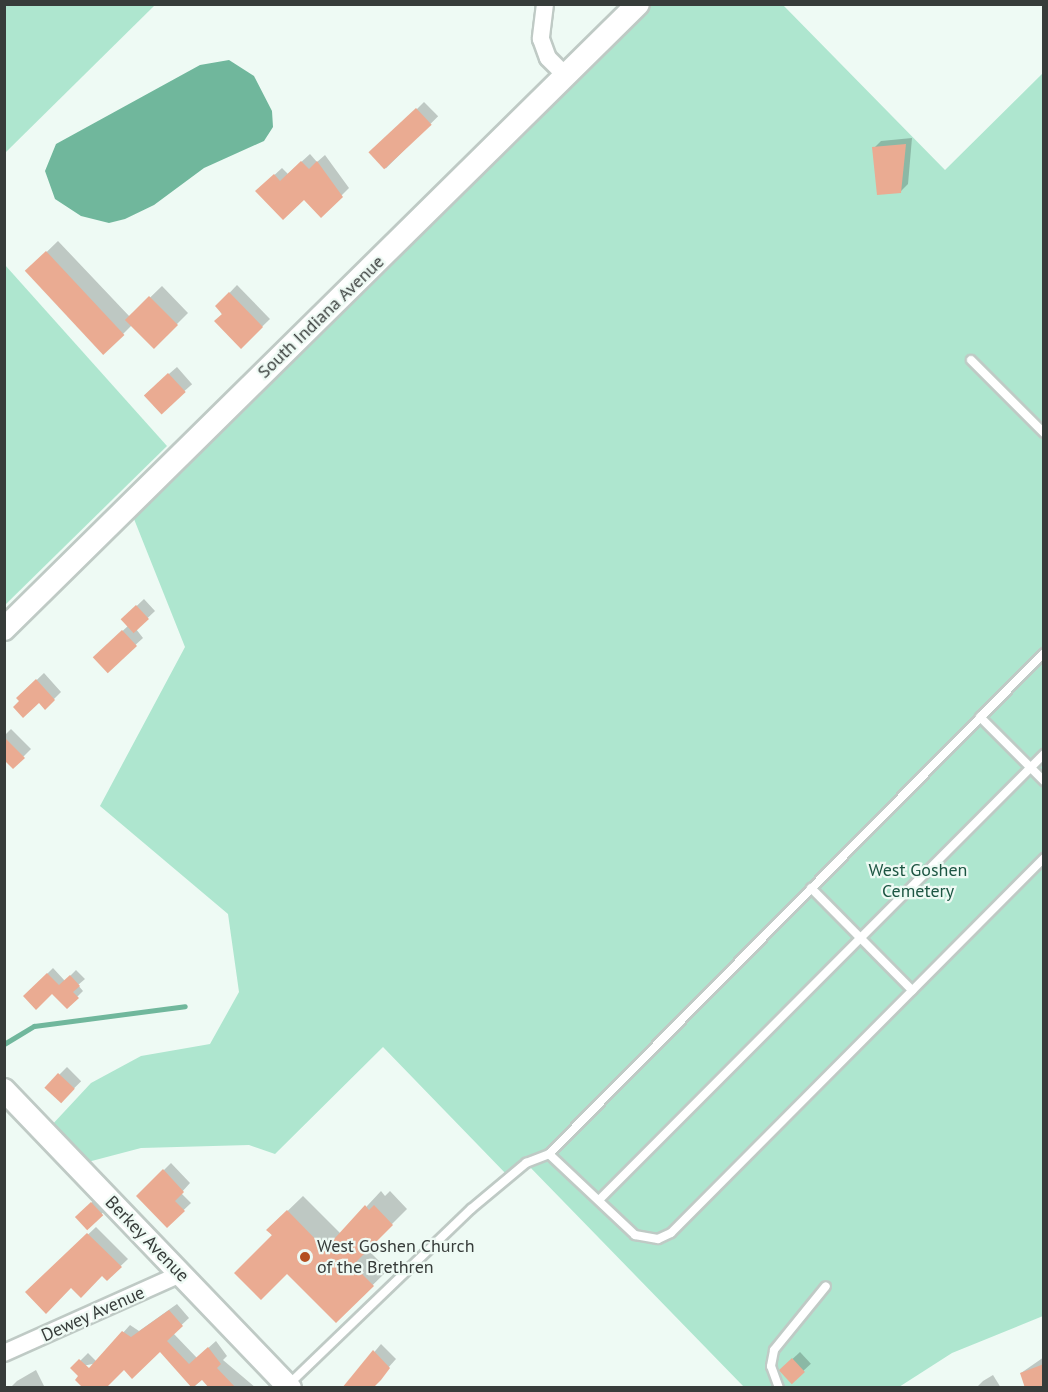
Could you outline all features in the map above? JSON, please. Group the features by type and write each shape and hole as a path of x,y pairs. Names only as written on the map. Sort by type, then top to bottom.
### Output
{"street":[{"path":"545,4 541,39 548,58 566,76"},
{"name":"South Indiana Avenue","path":"4,628 638,4"},
{"name":"Berkey Avenue","path":"4,1090 289,1386"},
{"name":"Dewey Avenue","path":"4,1353 181,1274"}],"lane":[{"path":"971,360 1044,433"},
{"path":"289,1386 471,1209 526,1163 549,1154 1044,652"},
{"path":"980,717 1044,781"},
{"path":"599,1200 1044,754"},
{"path":"549,1154 635,1235 658,1239 671,1233 1044,858"},
{"path":"811,888 912,990"},
{"path":"779,1388 771,1366 774,1350 826,1286"}],"green space":[{"path":"5,4 155,4 155,5 5,153"},
{"name":"West Goshen Cemetery","path":"638,5 783,5 945,170 1043,73 1043,1316 952,1353 899,1387 744,1387 526,1163 509,1177 383,1047 275,1154 249,1145 141,1148 84,1163 50,1127 91,1083 141,1056 210,1044 239,992 228,914 100,806 185,647 134,519"},
{"path":"5,265 167,446 4,605"}],"shaded area":[{"path":"229,60 254,76 272,111 273,127 264,141 204,168 154,205 125,219 109,223 81,216 55,199 45,171 56,144 200,65"}],"building":[{"path":"416,108 432,125 384,169 368,152"},
{"path":"906,144 901,193 877,195 872,147"},
{"path":"301,161 309,169 317,161 343,197 321,218 304,200 283,220 255,191 274,174 280,181"},
{"path":"46,251 124,335 103,355 25,271"},
{"path":"229,292 263,327 241,349 214,321 222,314 215,306"},
{"path":"149,296 178,325 154,349 125,320"},
{"path":"168,373 186,392 162,415 144,396"},
{"path":"136,605 149,619 134,633 121,619"},
{"path":"122,630 137,646 108,673 93,657"},
{"path":"36,679 55,700 45,710 39,703 23,718 13,707 19,701 16,698"},
{"path":"4,737 25,758 13,769 4,760"},
{"path":"47,973 59,985 70,975 80,986 73,992 79,998 67,1009 52,994 36,1010 23,996"},
{"path":"58,1073 75,1089 61,1103 44,1088"},
{"path":"163,1169 184,1192 175,1201 185,1211 167,1228 136,1196"},
{"path":"91,1202 103,1215 87,1230 75,1217"},
{"name":"West Goshen Church of the Brethren","path":"365,1205 369,1210 374,1205 393,1225 353,1265 374,1286 336,1323 287,1274 261,1300 234,1273 272,1235 266,1230 287,1210 325,1249"},
{"path":"87,1233 122,1267 107,1281 102,1276 81,1298 71,1288 46,1314 25,1292"},
{"path":"169,1310 183,1326 167,1341 189,1364 208,1347 221,1364 217,1368 236,1388 209,1388 202,1380 192,1388 160,1352 132,1379 124,1370 106,1388 83,1388 75,1380 78,1376 70,1368 79,1359 89,1368 122,1331 131,1337"},
{"path":"373,1350 390,1368 381,1380 373,1388 342,1388"},
{"path":"792,1358 805,1372 792,1384 779,1370"},
{"path":"1044,1364 1044,1388 1025,1388 1020,1373"}],"waterway":[{"path":"4,1044 34,1026 185,1006"}],"place":[{"name":"West Goshen Church of the Brethren","path":"305,1257"}]}
